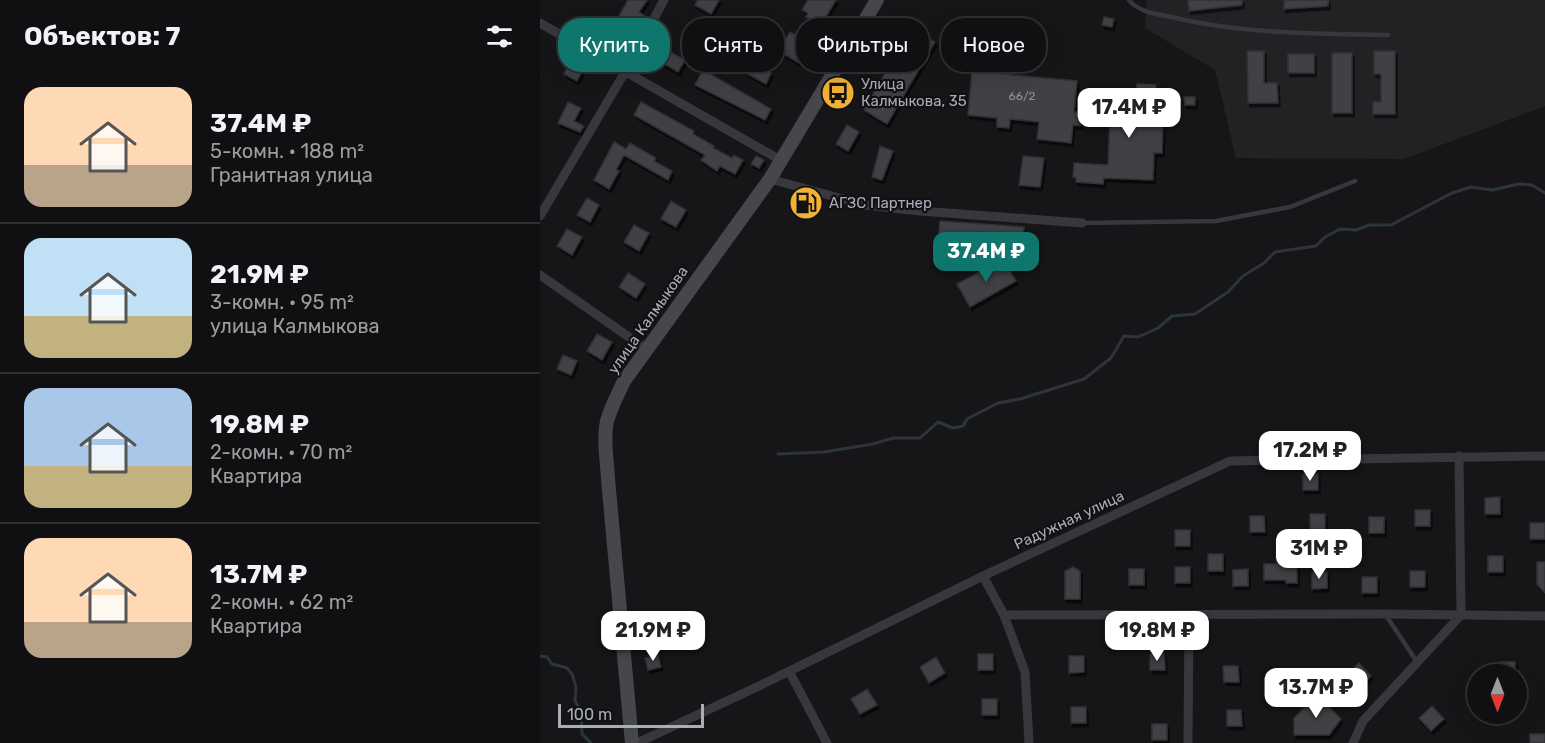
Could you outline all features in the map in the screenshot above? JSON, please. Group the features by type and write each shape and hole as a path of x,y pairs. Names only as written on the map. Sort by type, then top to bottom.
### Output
{"main road":[{"name":"улица Калмыкова","path":"632,743 606,439 607,421 624,381 782,160 877,0"}],"street":[{"path":"654,18 664,0"},
{"path":"540,23 558,33"},
{"path":"540,216 625,72 782,160"},
{"path":"770,178 865,205 920,212 1082,223"},
{"path":"540,275 646,349"},
{"path":"1353,743 1363,721 1461,615 1459,456"},
{"name":"Радужная улица","path":"637,743 983,576 1230,461 1545,456"},
{"path":"983,576 1004,615 1025,672 1029,743"},
{"path":"1004,615 1545,616"},
{"path":"1188,743 1189,616"},
{"path":"789,671 827,743"}],"lane":[{"path":"1129,0 1139,8 1203,25 1273,33 1388,35"},
{"path":"1082,223 1216,221 1290,207 1355,181"},
{"path":"1385,614 1417,662"}],"shaded area":[{"path":"1147,0 1545,0 1545,106 1404,159 1236,158 1215,70 1145,28"}],"building":[{"path":"628,0 647,0 639,12 645,18 618,18"},
{"path":"698,0 719,0 711,14 695,5"},
{"path":"808,0 836,0 825,18 808,18 806,17 808,13 802,10"},
{"path":"1188,0 1242,0 1242,5 1189,11"},
{"path":"1284,0 1328,0 1328,6 1284,9"},
{"path":"1104,17 1114,19 1112,27 1102,25"},
{"path":"790,32 796,34 796,61 784,54 786,51 784,42"},
{"path":"929,38 935,42 929,52"},
{"path":"1247,51 1264,51 1264,83 1277,83 1278,103 1248,103"},
{"path":"1374,51 1395,51 1395,114 1373,114 1373,102 1381,102 1381,74 1374,74"},
{"path":"670,52 682,58 682,65 678,72 670,67"},
{"path":"1332,53 1352,53 1352,113 1332,113"},
{"path":"1288,54 1314,54 1314,73 1288,73"},
{"path":"565,72 582,72 577,81 564,74"},
{"path":"702,72 706,72 771,109 765,120 695,85"},
{"path":"769,72 771,73 766,84 746,73"},
{"path":"886,72 917,72 887,124 864,110"},
{"path":"972,72 1077,81 1074,112 1081,112 1080,126 1073,125 1071,143 1037,139 1039,122 1010,119 1009,128 997,127 997,118 968,115"},
{"path":"1137,84 1156,85 1155,121 1163,121 1162,153 1154,153 1153,180 1104,178 1103,184 1076,182 1076,178 1073,177 1074,163 1108,165 1111,93 1137,94"},
{"path":"1184,97 1195,97 1195,105 1185,105"},
{"path":"568,102 581,108 574,121 584,126 580,132 558,123"},
{"path":"641,102 694,131 693,134 714,146 713,148 732,158 734,155 743,160 735,174 720,166 717,171 701,160 705,155 634,115"},
{"path":"847,125 859,132 848,151 836,144"},
{"path":"614,142 626,149 630,143 656,158 654,161 672,171 668,180 624,155 616,170 619,171 609,189 594,180"},
{"path":"880,146 893,151 882,180 872,177"},
{"path":"756,156 764,160 759,168 751,164"},
{"path":"1023,156 1044,158 1040,187 1019,185"},
{"path":"587,198 599,205 590,222 577,215"},
{"path":"671,201 686,210 676,227 661,219"},
{"path":"940,221 1024,227 1022,248 938,241"},
{"path":"634,225 649,233 639,251 624,242"},
{"path":"567,229 582,237 572,255 557,246"},
{"path":"1003,259 1016,281 970,307 957,284"},
{"path":"628,273 645,284 636,298 619,287"},
{"path":"597,334 612,342 602,360 587,351"},
{"path":"563,355 577,361 571,375 557,369"},
{"path":"1303,474 1318,474 1318,490 1303,490"},
{"path":"1500,497 1500,514 1485,514 1485,498"},
{"path":"1415,510 1430,510 1430,526 1415,526"},
{"path":"1310,514 1325,514 1325,530 1310,530"},
{"path":"1250,516 1264,516 1265,532 1250,532"},
{"path":"1369,517 1384,517 1384,533 1369,533"},
{"path":"1530,523 1545,523 1545,539 1530,539"},
{"path":"1175,530 1190,530 1190,546 1175,546"},
{"path":"1208,554 1223,554 1223,571 1208,571"},
{"path":"1488,556 1503,556 1503,572 1488,572"},
{"path":"1276,557 1297,557 1297,583 1286,583 1286,580 1264,580 1264,564 1276,564"},
{"path":"1537,562 1545,562 1545,593 1537,584"},
{"path":"1073,567 1080,571 1080,599 1065,599 1065,571"},
{"path":"1175,567 1190,567 1190,583 1175,583"},
{"path":"1129,569 1144,569 1144,585 1129,585"},
{"path":"1248,569 1248,586 1233,586 1233,570"},
{"path":"1410,571 1425,571 1425,587 1410,587"},
{"path":"1312,572 1327,572 1327,588 1312,589"},
{"path":"1362,577 1377,577 1377,593 1362,593"},
{"path":"1164,653 1165,670 1150,670 1150,654"},
{"path":"978,654 993,654 993,670 978,670"},
{"path":"658,655 661,667 648,670 645,658"},
{"path":"1069,656 1084,656 1084,672 1069,673"},
{"path":"936,657 945,673 929,683 920,667"},
{"path":"1500,662 1515,662 1515,664 1500,664"},
{"path":"1359,663 1371,676 1358,688 1346,675"},
{"path":"1223,666 1238,666 1239,682 1224,682"},
{"path":"1287,670 1302,670 1302,686 1287,686"},
{"path":"867,689 877,705 860,714 851,699"},
{"path":"1317,695 1341,719 1329,735 1294,735 1294,718"},
{"path":"982,699 997,699 997,715 982,715"},
{"path":"1432,706 1444,719 1431,731 1419,718"},
{"path":"1071,707 1086,707 1086,723 1071,723"},
{"path":"1227,710 1241,710 1242,726 1227,726"},
{"path":"1152,724 1167,724 1167,740 1152,740"},
{"path":"1530,734 1545,734 1545,743 1530,743"}],"waterway":[{"path":"778,454 824,452 873,444 893,438 920,438 938,422 953,428 963,426 967,419 998,403 1020,399 1084,379 1111,358 1124,336 1138,337 1158,328 1172,316 1195,314 1228,292 1243,276 1264,263 1275,252 1316,246 1325,237 1340,229 1356,230 1369,225 1391,225 1452,193 1471,187 1492,190 1519,184 1532,185 1545,193"},
{"path":"540,656 547,657 552,664 567,668 572,674 576,687 575,701 581,711 582,734 591,743"}],"place":[{"name":"Улица Калмыкова, 35","path":"838,93"},
{"name":"АГЗС Партнер","path":"806,203"}]}
